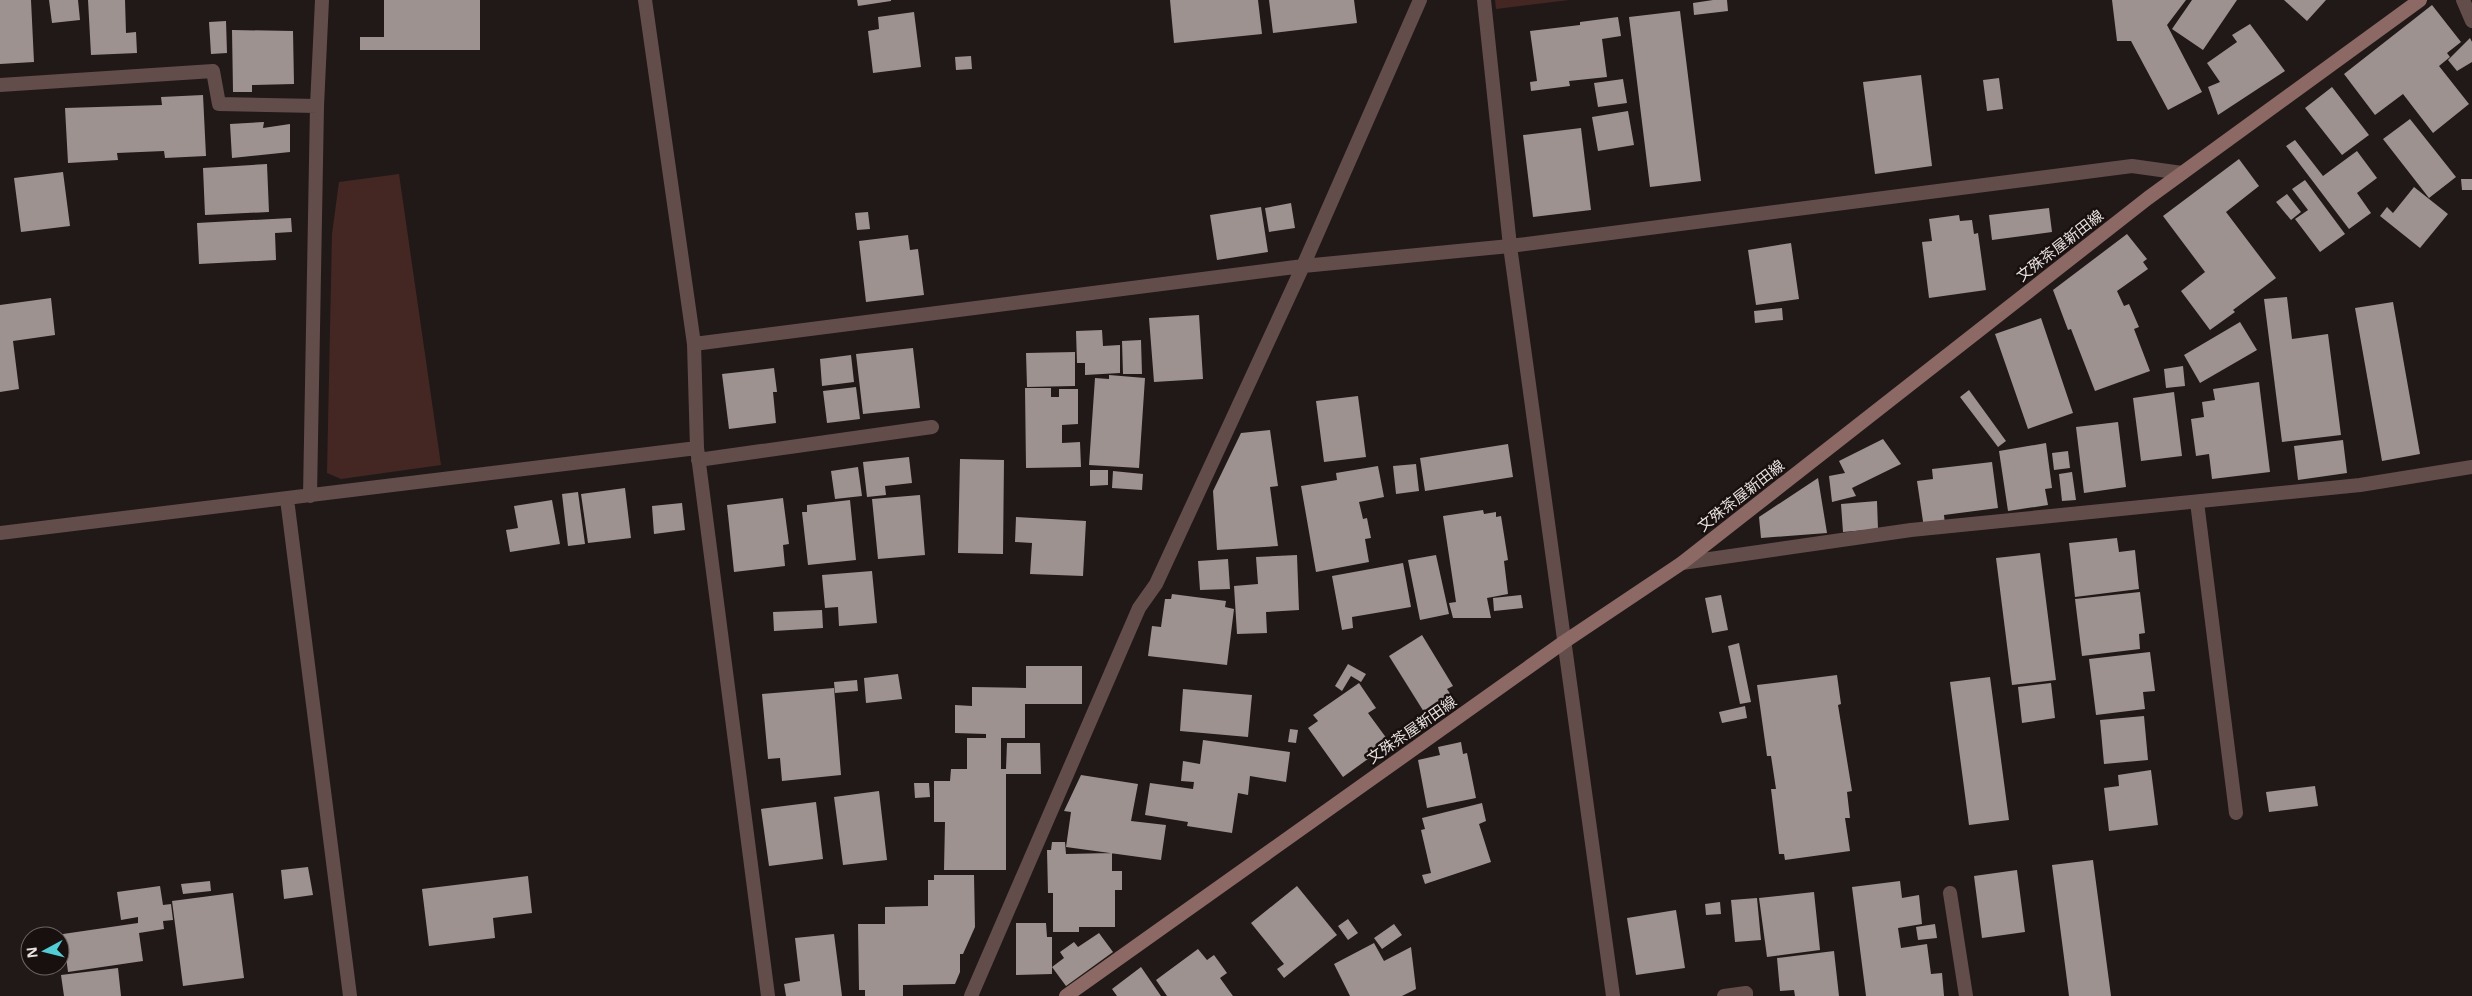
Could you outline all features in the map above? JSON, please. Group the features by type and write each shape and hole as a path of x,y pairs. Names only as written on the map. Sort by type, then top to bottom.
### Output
{"main road":[{"name":"文殊茶屋新田線","path":"1066,996 1564,642 1682,563 2182,174 2420,0"}],"street":[{"path":"310,496 322,0"},
{"path":"645,0 694,344 698,454 768,996"},
{"path":"971,996 1139,608 1156,584 1303,266 1420,0"},
{"path":"1484,0 1510,246 1613,996"},
{"path":"2463,0 2472,20"},
{"path":"0,85 213,71 219,104 318,106"},
{"path":"694,344 1303,266 1510,246 2132,166 2182,174"},
{"path":"0,533 310,496 932,427"},
{"path":"1682,563 1910,530 2360,485 2472,467"},
{"path":"287,499 350,996"},
{"path":"2197,502 2236,813"},
{"path":"1950,893 1966,996"},
{"path":"1724,996 1746,993 1746,996"}],"shaded area":[{"path":"1495,0 1569,0 1496,9"},
{"path":"399,174 441,465 341,479 327,473 332,234 339,182"}],"building":[{"path":"0,0 31,0 34,62 0,64"},
{"path":"49,0 78,0 80,20 52,23"},
{"path":"88,0 125,0 126,33 136,32 137,53 91,55"},
{"path":"384,0 480,0 480,50 360,50 360,37 384,37"},
{"path":"857,0 891,0 891,1 858,6"},
{"path":"1170,0 1258,0 1262,34 1174,43"},
{"path":"1269,0 1354,0 1357,23 1273,33"},
{"path":"1727,0 1728,11 1694,15 1693,3"},
{"path":"2112,0 2186,0 2167,25 2202,92 2168,110 2131,41 2117,41"},
{"path":"2192,0 2237,0 2203,50 2172,29"},
{"path":"2284,0 2326,0 2307,21"},
{"path":"2432,5 2461,42 2447,53 2450,57 2439,66 2469,104 2433,133 2403,94 2375,115 2344,74"},
{"path":"1680,11 1701,181 1650,187 1629,17"},
{"path":"914,12 921,67 873,73 868,31 879,29 878,17"},
{"path":"1618,17 1621,36 1602,39 1607,77 1569,81 1570,86 1531,91 1530,82 1537,81 1530,31 1580,25 1580,22"},
{"path":"226,21 227,53 211,54 209,22"},
{"path":"2250,24 2285,71 2218,115 2208,87 2220,82 2207,63 2237,42 2232,35"},
{"path":"232,30 293,31 294,84 252,85 252,92 233,92"},
{"path":"2470,38 2472,42 2472,62 2457,71 2448,60"},
{"path":"971,56 972,69 956,70 955,57"},
{"path":"1921,75 1932,166 1875,174 1863,82"},
{"path":"1999,78 2003,109 1987,111 1983,80"},
{"path":"1623,79 1627,103 1598,107 1594,83"},
{"path":"2332,87 2369,135 2342,155 2305,108"},
{"path":"203,95 206,156 165,158 164,151 117,153 118,160 68,163 65,108 162,105 161,97"},
{"path":"1628,111 1634,145 1598,151 1592,117"},
{"path":"2410,119 2456,177 2429,198 2383,139"},
{"path":"264,122 263,128 290,124 290,152 232,158 230,124"},
{"path":"1581,128 1591,210 1533,217 1523,135"},
{"path":"2295,140 2323,176 2357,151 2377,178 2357,193 2371,213 2349,229 2286,146"},
{"path":"2239,159 2259,186 2226,212 2276,278 2210,330 2181,291 2205,272 2163,216"},
{"path":"267,164 269,212 205,215 203,168"},
{"path":"63,172 70,226 21,232 14,178"},
{"path":"2461,179 2472,179 2472,190 2462,190"},
{"path":"2305,180 2345,234 2320,252 2295,219 2308,210 2292,189"},
{"path":"2414,187 2448,214 2420,248 2380,216 2387,207 2393,213"},
{"path":"2287,194 2301,212 2291,220 2276,202"},
{"path":"1291,203 1295,228 1269,232 1265,208"},
{"path":"1261,207 1268,252 1217,260 1210,215"},
{"path":"2049,208 2052,232 1992,240 1989,215"},
{"path":"868,212 870,229 857,230 855,213"},
{"path":"1959,215 1960,221 1972,220 1974,234 1978,233 1986,290 1929,298 1922,242 1932,241 1929,219"},
{"path":"291,218 292,232 275,233 276,260 199,264 197,223"},
{"path":"2127,234 2147,259 2143,262 2148,269 2117,291 2124,306 2129,304 2139,327 2134,329 2150,371 2095,391 2071,329 2068,330 2053,290"},
{"path":"908,235 910,250 918,249 924,295 866,302 859,241"},
{"path":"1791,243 1799,299 1756,305 1748,250"},
{"path":"2287,297 2292,339 2328,334 2341,435 2282,442 2264,299"},
{"path":"51,298 55,335 13,341 19,389 0,392 0,305"},
{"path":"2393,302 2420,454 2382,461 2355,308"},
{"path":"1782,308 1783,320 1755,323 1754,311"},
{"path":"1199,315 1203,379 1154,382 1149,318"},
{"path":"2041,318 2073,413 2028,429 1995,334"},
{"path":"2240,322 2257,350 2200,383 2184,355"},
{"path":"1102,330 1103,346 1120,345 1120,373 1085,375 1085,363 1077,363 1076,331"},
{"path":"1141,340 1142,374 1123,374 1122,341"},
{"path":"913,348 920,408 863,414 856,354"},
{"path":"1075,352 1075,386 1027,387 1026,353"},
{"path":"851,355 854,382 822,386 820,359"},
{"path":"2183,366 2185,386 2166,388 2164,369"},
{"path":"774,368 777,392 773,392 776,423 729,429 722,374"},
{"path":"1109,375 1145,378 1139,468 1089,465 1095,378 1109,379"},
{"path":"2259,382 2270,472 2212,479 2209,454 2196,456 2191,419 2204,417 2202,402 2215,400 2213,389"},
{"path":"856,387 860,419 827,423 823,391"},
{"path":"1025,388 1051,388 1051,397 1059,397 1059,389 1078,389 1078,424 1062,425 1062,443 1080,442 1081,467 1026,468"},
{"path":"1969,390 2006,441 1998,447 1960,397"},
{"path":"2174,392 2182,456 2141,461 2133,398"},
{"path":"1358,396 1366,457 1324,462 1316,401"},
{"path":"2118,422 2126,487 2084,493 2076,427"},
{"path":"1270,430 1278,486 1270,487 1278,546 1217,550 1213,491 1241,433"},
{"path":"1883,439 1901,464 1852,488 1856,496 1832,502 1829,476 1845,473 1839,461"},
{"path":"2343,440 2347,473 2298,480 2294,446"},
{"path":"2046,443 2052,488 2045,489 2048,505 2008,511 1999,451"},
{"path":"1508,444 1513,477 1425,491 1420,458"},
{"path":"2068,451 2070,468 2054,470 2052,453"},
{"path":"909,457 912,483 885,486 886,495 867,497 863,462"},
{"path":"960,459 1004,460 1003,554 958,553"},
{"path":"1992,462 1998,508 1944,515 1945,525 1924,528 1917,481 1933,479 1932,469"},
{"path":"1416,464 1419,491 1396,494 1393,466"},
{"path":"1378,466 1384,497 1359,502 1363,519 1367,518 1371,538 1365,539 1369,562 1316,572 1301,486 1337,480 1336,473"},
{"path":"858,467 862,496 835,499 831,471"},
{"path":"1090,470 1108,470 1108,485 1090,486"},
{"path":"1113,471 1143,474 1142,490 1112,488"},
{"path":"2072,472 2076,500 2062,501 2059,474"},
{"path":"1818,478 1827,533 1761,538 1759,517"},
{"path":"625,488 631,538 588,543 581,494"},
{"path":"578,492 585,544 568,546 562,494"},
{"path":"920,495 925,555 878,559 872,499"},
{"path":"783,498 789,544 783,545 785,566 734,572 727,505"},
{"path":"552,500 560,544 510,552 506,530 518,528 514,506"},
{"path":"850,500 856,560 808,565 802,512 807,512 807,505"},
{"path":"1877,501 1878,529 1843,532 1841,504"},
{"path":"682,503 685,530 654,534 652,506"},
{"path":"1483,510 1484,514 1496,512 1496,517 1501,516 1508,560 1504,561 1508,594 1487,598 1491,618 1453,618 1449,603 1456,602 1443,516"},
{"path":"1016,517 1086,521 1083,576 1030,574 1032,543 1015,542"},
{"path":"2117,538 2119,552 2135,550 2139,589 2075,597 2069,543"},
{"path":"2040,553 2056,680 2012,685 1996,558"},
{"path":"1297,555 1299,610 1266,612 1267,633 1237,634 1234,586 1258,584 1256,557"},
{"path":"1436,555 1449,614 1420,620 1408,560"},
{"path":"1228,559 1230,589 1200,590 1198,561"},
{"path":"1403,563 1411,607 1352,617 1353,628 1342,630 1332,576"},
{"path":"872,571 877,623 839,626 838,607 825,608 822,575"},
{"path":"2140,592 2145,633 2139,634 2140,649 2082,656 2075,599"},
{"path":"1172,594 1226,601 1225,607 1234,609 1227,665 1148,656 1152,626 1161,627 1165,599 1171,599"},
{"path":"1521,595 1523,608 1494,611 1493,598"},
{"path":"1721,595 1728,630 1712,633 1705,598"},
{"path":"822,610 823,628 774,631 773,612"},
{"path":"1422,635 1453,686 1447,689 1451,695 1424,712 1389,656"},
{"path":"1739,643 1751,702 1740,704 1728,646"},
{"path":"2150,652 2155,691 2143,692 2145,709 2096,715 2089,659"},
{"path":"1348,664 1366,674 1361,682 1351,676 1342,691 1335,686"},
{"path":"1026,666 1082,666 1082,704 1025,704 1025,738 1001,738 1001,769 1006,769 1007,743 1040,743 1041,774 1006,774 1006,870 944,870 945,822 934,822 934,781 950,781 951,769 967,769 967,738 986,738 986,734 955,733 955,705 972,706 972,687 1026,688"},
{"path":"898,674 902,699 866,703 864,678"},
{"path":"1837,675 1841,704 1838,705 1852,791 1847,792 1850,818 1845,818 1850,851 1785,860 1784,854 1779,854 1771,789 1776,789 1771,756 1767,756 1757,685"},
{"path":"1990,677 2009,820 1969,825 1950,682"},
{"path":"857,680 858,691 835,693 834,682"},
{"path":"1359,683 1376,708 1368,713 1390,743 1343,777 1308,728 1318,721 1313,715"},
{"path":"2051,683 2055,718 2022,723 2018,687"},
{"path":"834,688 841,775 782,781 780,758 768,759 762,694"},
{"path":"1183,689 1252,695 1248,737 1180,731"},
{"path":"1745,706 1747,718 1722,723 1719,712"},
{"path":"2144,716 2148,760 2104,764 2100,720"},
{"path":"1290,729 1298,730 1296,743 1288,742"},
{"path":"1203,740 1290,752 1286,782 1250,776 1248,795 1238,793 1232,833 1187,826 1188,822 1145,815 1150,783 1193,789 1194,782 1181,781 1183,761 1200,764"},
{"path":"1461,742 1463,754 1467,753 1476,798 1427,808 1418,760 1440,755 1438,747"},
{"path":"2151,770 2158,825 2109,831 2104,788 2119,786 2118,775"},
{"path":"1081,775 1138,784 1131,821 1166,825 1161,860 1066,847 1071,812 1064,811"},
{"path":"914,783 929,783 930,797 915,798"},
{"path":"2315,786 2318,806 2269,812 2266,792"},
{"path":"879,791 887,860 843,865 834,797"},
{"path":"816,802 823,859 769,866 761,809"},
{"path":"1482,803 1486,821 1479,824 1491,862 1425,884 1422,875 1431,873 1421,830 1425,829 1422,818"},
{"path":"1052,842 1065,842 1066,854 1112,853 1112,871 1122,871 1122,890 1115,890 1115,927 1079,927 1079,932 1053,932 1053,893 1048,893 1047,850 1051,850"},
{"path":"2093,860 2111,996 2069,996 2052,865"},
{"path":"308,867 313,895 284,899 281,870"},
{"path":"2017,870 2025,932 1982,938 1974,876"},
{"path":"934,875 974,875 975,927 963,954 960,954 960,972 955,984 903,985 903,996 865,996 865,990 859,990 858,924 885,924 885,907 928,906 928,880 934,880"},
{"path":"528,876 532,913 493,918 495,938 429,946 422,889"},
{"path":"210,881 211,891 183,894 181,884"},
{"path":"1900,881 1902,898 1919,895 1922,924 1898,928 1901,948 1927,944 1931,974 1942,973 1944,996 1866,996 1852,887"},
{"path":"160,886 163,905 171,904 173,920 163,921 164,929 139,933 143,961 70,972 70,933 138,923 138,917 121,920 117,892"},
{"path":"1297,886 1337,935 1284,978 1277,969 1284,964 1251,923"},
{"path":"1814,892 1820,950 1767,957 1759,898"},
{"path":"233,893 244,978 183,986 172,901"},
{"path":"1757,898 1761,940 1735,942 1731,900"},
{"path":"1720,902 1721,914 1706,915 1705,904"},
{"path":"1676,910 1685,968 1636,975 1627,918"},
{"path":"1348,919 1358,933 1348,940 1338,926"},
{"path":"1016,923 1046,923 1047,937 1052,937 1052,974 1016,975"},
{"path":"1394,924 1402,935 1382,949 1374,938"},
{"path":"1935,924 1937,938 1918,940 1916,927"},
{"path":"1099,933 1113,952 1066,986 1052,967 1064,958 1060,952 1074,942 1078,947"},
{"path":"834,934 842,996 786,996 784,984 800,981 795,938"},
{"path":"1374,943 1384,961 1411,947 1416,989 1402,996 1350,996 1334,964"},
{"path":"1198,949 1207,960 1214,955 1227,973 1220,978 1233,996 1167,996 1156,980"},
{"path":"1834,951 1839,996 1795,996 1794,990 1780,991 1777,958"},
{"path":"1141,967 1161,996 1117,996 1112,989"},
{"path":"118,968 121,996 64,996 61,976 70,976 70,974"}]}
